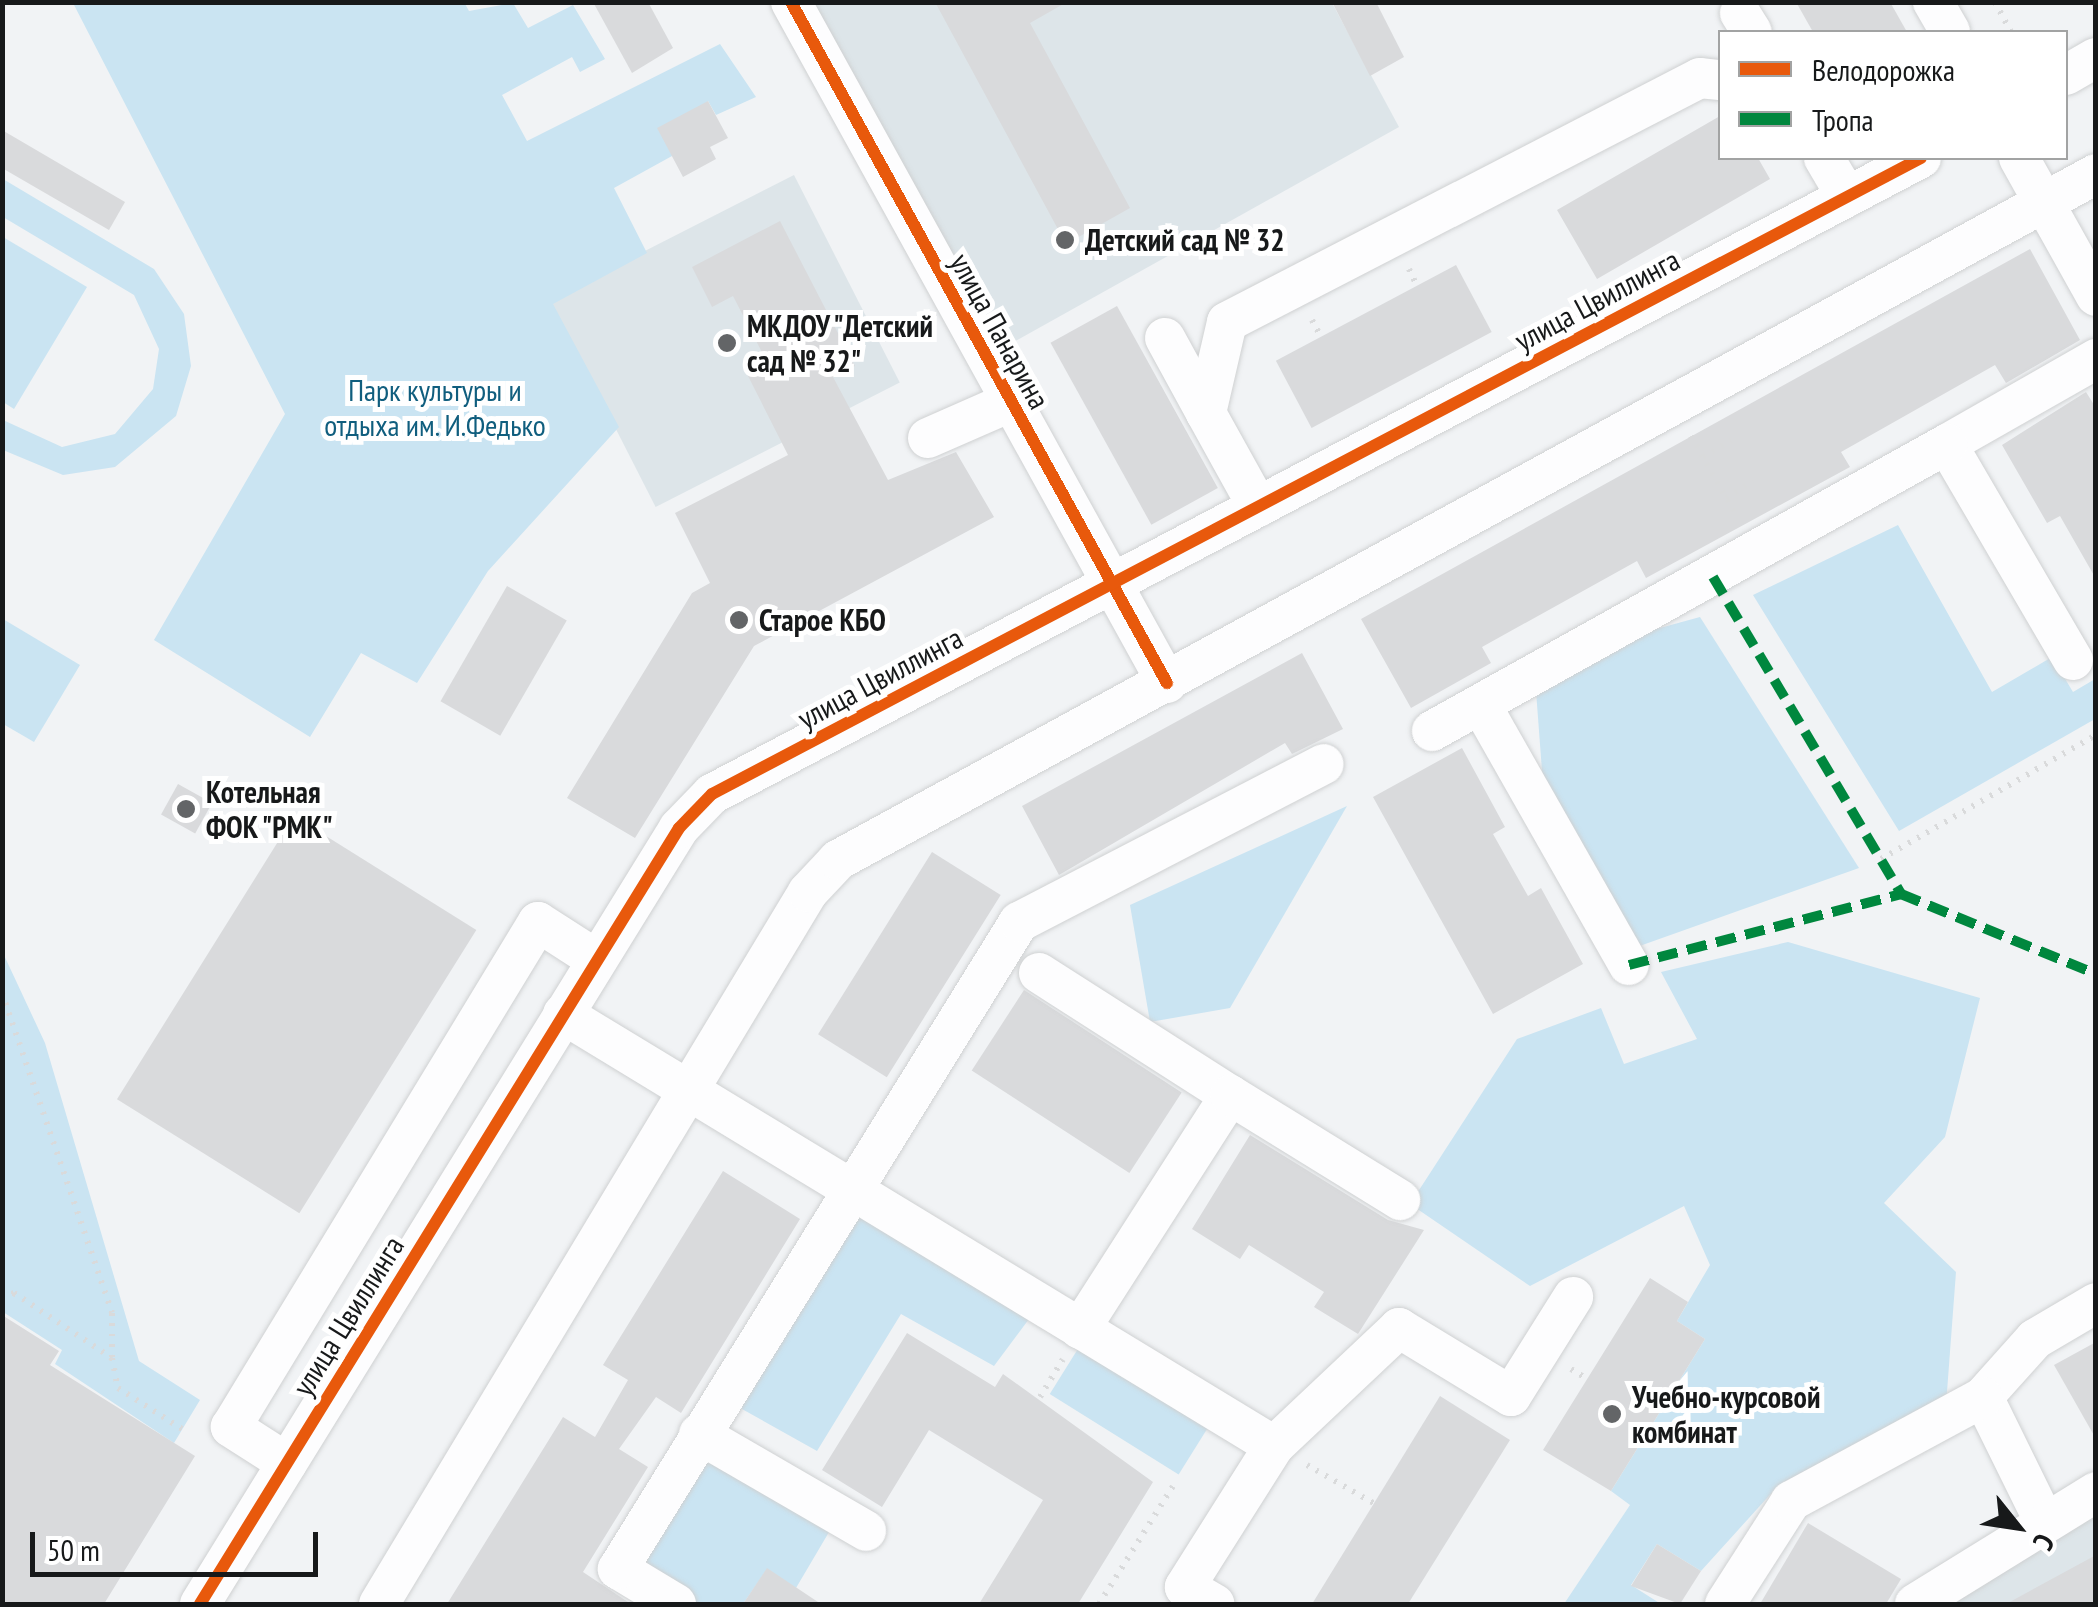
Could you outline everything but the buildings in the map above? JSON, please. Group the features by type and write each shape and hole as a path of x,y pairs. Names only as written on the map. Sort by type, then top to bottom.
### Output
{"street":[{"name":"улица Панарина","path":"791,2 1166,683"},
{"path":"1933,2 1949,30"},
{"path":"2068,74 2096,58"},
{"path":"1206,413 1226,322 1700,78 1718,80"},
{"path":"1825,160 1847,197"},
{"name":"улица Цвиллинга","path":"200,1604 678,828 712,794 1917,160"},
{"path":"2021,160 2096,296"},
{"path":"380,1604 808,892 838,860 2096,174"},
{"path":"1165,338 1258,507"},
{"path":"1432,731 2096,359"},
{"path":"928,438 1010,402"},
{"path":"1947,444 2073,660"},
{"path":"1481,704 1630,965"},
{"path":"676,1604 618,1570 849,1188 1019,922 1324,764"},
{"path":"287,1463 231,1427 538,922 597,960"},
{"path":"1039,972 1400,1200"},
{"path":"564,1014 1274,1446"},
{"path":"1080,1329 1230,1094"},
{"path":"1214,1604 1185,1587 1274,1446 1399,1328 1511,1396 1572,1297"},
{"path":"1725,1604 1791,1501 1984,1397 2035,1339 2096,1303"},
{"path":"1984,1397 2044,1521"},
{"path":"700,1434 866,1531"},
{"path":"1915,1604 2096,1492"}],"path":[{"path":"1994,2 2010,30"},
{"path":"1681,419 1757,552"},
{"path":"1703,457 1731,440"},
{"path":"1726,498 1753,481"},
{"path":"1881,859 2096,735"},
{"path":"2,993 112,1313 112,1358 118,1388 182,1429"},
{"path":"2,1298 14,1292 112,1358"},
{"path":"1274,1446 1375,1504"},
{"path":"1099,1604 1173,1486"}],"shaded area":[{"name":"Детский сад № 32","path":"804,3 1332,3 1399,127 994,353"},
{"name":"МКДОУ \"Детский сад № 32\"","path":"794,175 900,383 656,507 550,299"},
{"path":"2095,1504 2095,1604 1939,1604"}],"green space":[{"name":"Парк культуры и отдыха им. И.Федько","path":"464,2 469,11 513,3 528,28 573,5 605,59 580,72 572,57 502,95 527,141 720,44 756,97 716,115 708,101 672,156 614,188 647,253 553,304 619,427 488,571 417,683 361,653 310,737 154,640 285,414 73,3"},
{"path":"3,179 154,269 184,314 191,366 176,416 115,467 63,475 3,450 3,420 62,447 115,434 153,389 159,349 134,295 3,217"},
{"path":"3,237 87,287 14,409 3,402"},
{"path":"1898,525 1992,692 2052,657 2073,692 2095,679 2095,719 1899,831 1753,595"},
{"path":"1700,617 1859,868 1634,948 1543,784 1536,691 1638,634"},
{"path":"3,619 80,665 34,742 3,724"},
{"path":"1347,806 1230,1008 1150,1022 1130,905"},
{"path":"1788,942 1980,998 1945,1137 1884,1203 1956,1272 1946,1405 1777,1487 1701,1571 1657,1544 1631,1585 1661,1604 1564,1604 1630,1505 1611,1491 1705,1339 1677,1321 1710,1265 1684,1206 1530,1286 1410,1204 1517,1039 1601,1008 1624,1064 1697,1039 1661,972"},
{"path":"3,953 45,1043 139,1361 200,1400 174,1443 55,1364 62,1350 3,1312"},
{"path":"852,1207 1029,1319 994,1366 901,1314 817,1451 733,1404"},
{"path":"1081,1344 1210,1425 1179,1475 1050,1394"},
{"path":"704,1451 832,1527 796,1588 767,1569 743,1604 694,1604 635,1567"}],"marked path":[{"path":"1713,577 1901,894 2096,974"},
{"path":"1629,965 1901,894"}],"cycle path":[{"path":"791,2 1167,683"},
{"path":"200,1604 679,828 712,794 1917,160"}],"place":[{"name":"Детский сад № 32","path":"1065,240"},
{"name":"МКДОУ \"Детский сад № 32\"","path":"727,343"},
{"name":"Старое КБО","path":"739,620"},
{"name":"Котельная ФОК \"РМК\"","path":"186,809"},
{"name":"Учебно-курсовой комбинат","path":"1612,1414"}]}
